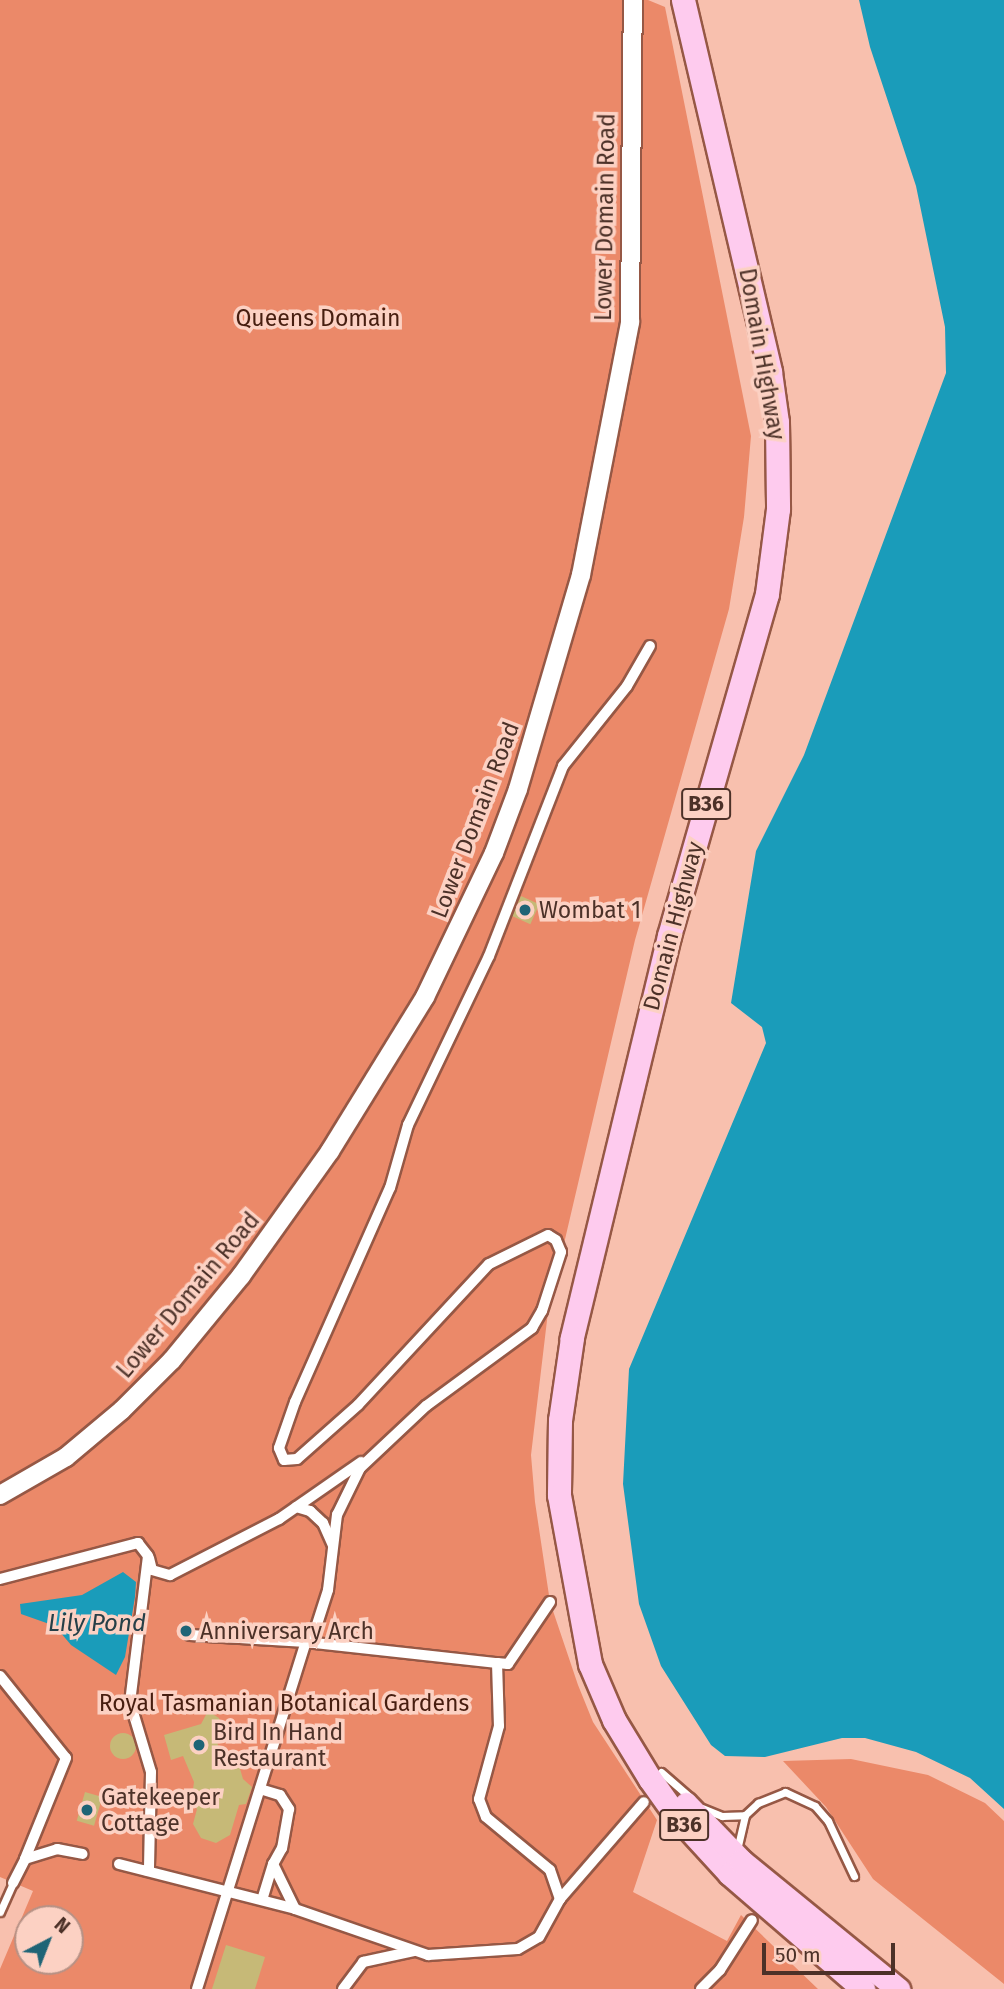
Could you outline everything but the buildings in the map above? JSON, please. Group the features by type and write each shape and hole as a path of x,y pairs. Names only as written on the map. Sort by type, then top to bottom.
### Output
{"main road":[{"name":"Domain Highway","path":"683,0 770,372 777,422 778,509 767,594 669,936 572,1338 560,1420 558,1494 590,1664 614,1720 674,1814 730,1874 863,1989"},
{"name":"Domain Highway","path":"578,1610 625,1714 660,1772 741,1861 898,1989"}],"street":[{"name":"Lower Domain Road","path":"0,1495 66,1457 122,1410 172,1360 241,1276 330,1151 425,997 494,853 518,789 582,575 630,322 633,0"},
{"path":"0,1578 138,1543 148,1556 152,1570 170,1575 296,1507 369,1456 426,1406 515,1342 542,1311 561,1252 556,1240 548,1235 489,1264 358,1405 297,1459 284,1460 279,1448 296,1402 390,1188 412,1115 489,956 563,766 627,686 650,646"},
{"path":"197,1989 260,1789 328,1590 333,1545 346,1491 369,1456"},
{"path":"296,1507 310,1511 323,1523 333,1545"},
{"path":"148,1556 130,1702 150,1772 149,1871"},
{"path":"190,1634 244,1641 286,1637 308,1643 508,1664 550,1602"},
{"path":"498,1663 499,1726 479,1798 486,1817 550,1870 560,1899"},
{"path":"0,1676 66,1758 65,1768 54,1780 13,1883"},
{"path":"260,1789 280,1795 289,1809 282,1848 273,1864 262,1900"},
{"path":"119,1864 295,1909 428,1955 518,1949 539,1937 560,1899 644,1802"},
{"path":"24,1859 57,1849 83,1854"},
{"path":"273,1864 295,1909"},
{"path":"701,1989 720,1970 752,1920"},
{"path":"344,1989 363,1962 414,1951"}],"lane":[{"path":"660,1772 704,1809 722,1816 745,1815"},
{"path":"741,1861 738,1836 745,1815 758,1803 785,1792 815,1806 828,1821 854,1876"},
{"path":"0,1912 13,1883"}],"green space":[{"path":"0,0 648,0 665,7 751,436 744,517 729,609 635,940 548,1312 531,1455 535,1502 550,1602 578,1685 593,1722 657,1820 633,1892 727,1941 741,1915 818,1989 0,1989 0,1969 14,1936 14,1975 84,1975 84,1905 27,1905 33,1891 0,1877"},
{"path":"851,1759 928,1775 985,1803 1004,1821 1004,1984 873,1879 826,1807 783,1761"}],"water":[{"path":"859,0 1004,0 1004,1809 970,1778 916,1752 865,1738 842,1738 765,1757 725,1756 711,1745 661,1666 639,1604 623,1484 629,1369 766,1043 762,1027 731,1003 756,851 804,755 946,373 945,327 916,186 870,47"},
{"name":"Lily Pond","path":"123,1572 136,1582 135,1597 125,1657 116,1675 71,1645 55,1626 21,1614 20,1604 82,1595"}],"place":[{"name":"Wombat 1","path":"525,910"},
{"name":"Anniversary Arch","path":"186,1631"},
{"name":"Bird In Hand Restaurant","path":"199,1745"},
{"name":"Gatekeeper Cottage","path":"87,1810"}],"park label":[{"name":"Queens Domain","path":"318,318"},
{"name":"Royal Tasmanian Botanical Gardens","path":"284,1703"}]}
